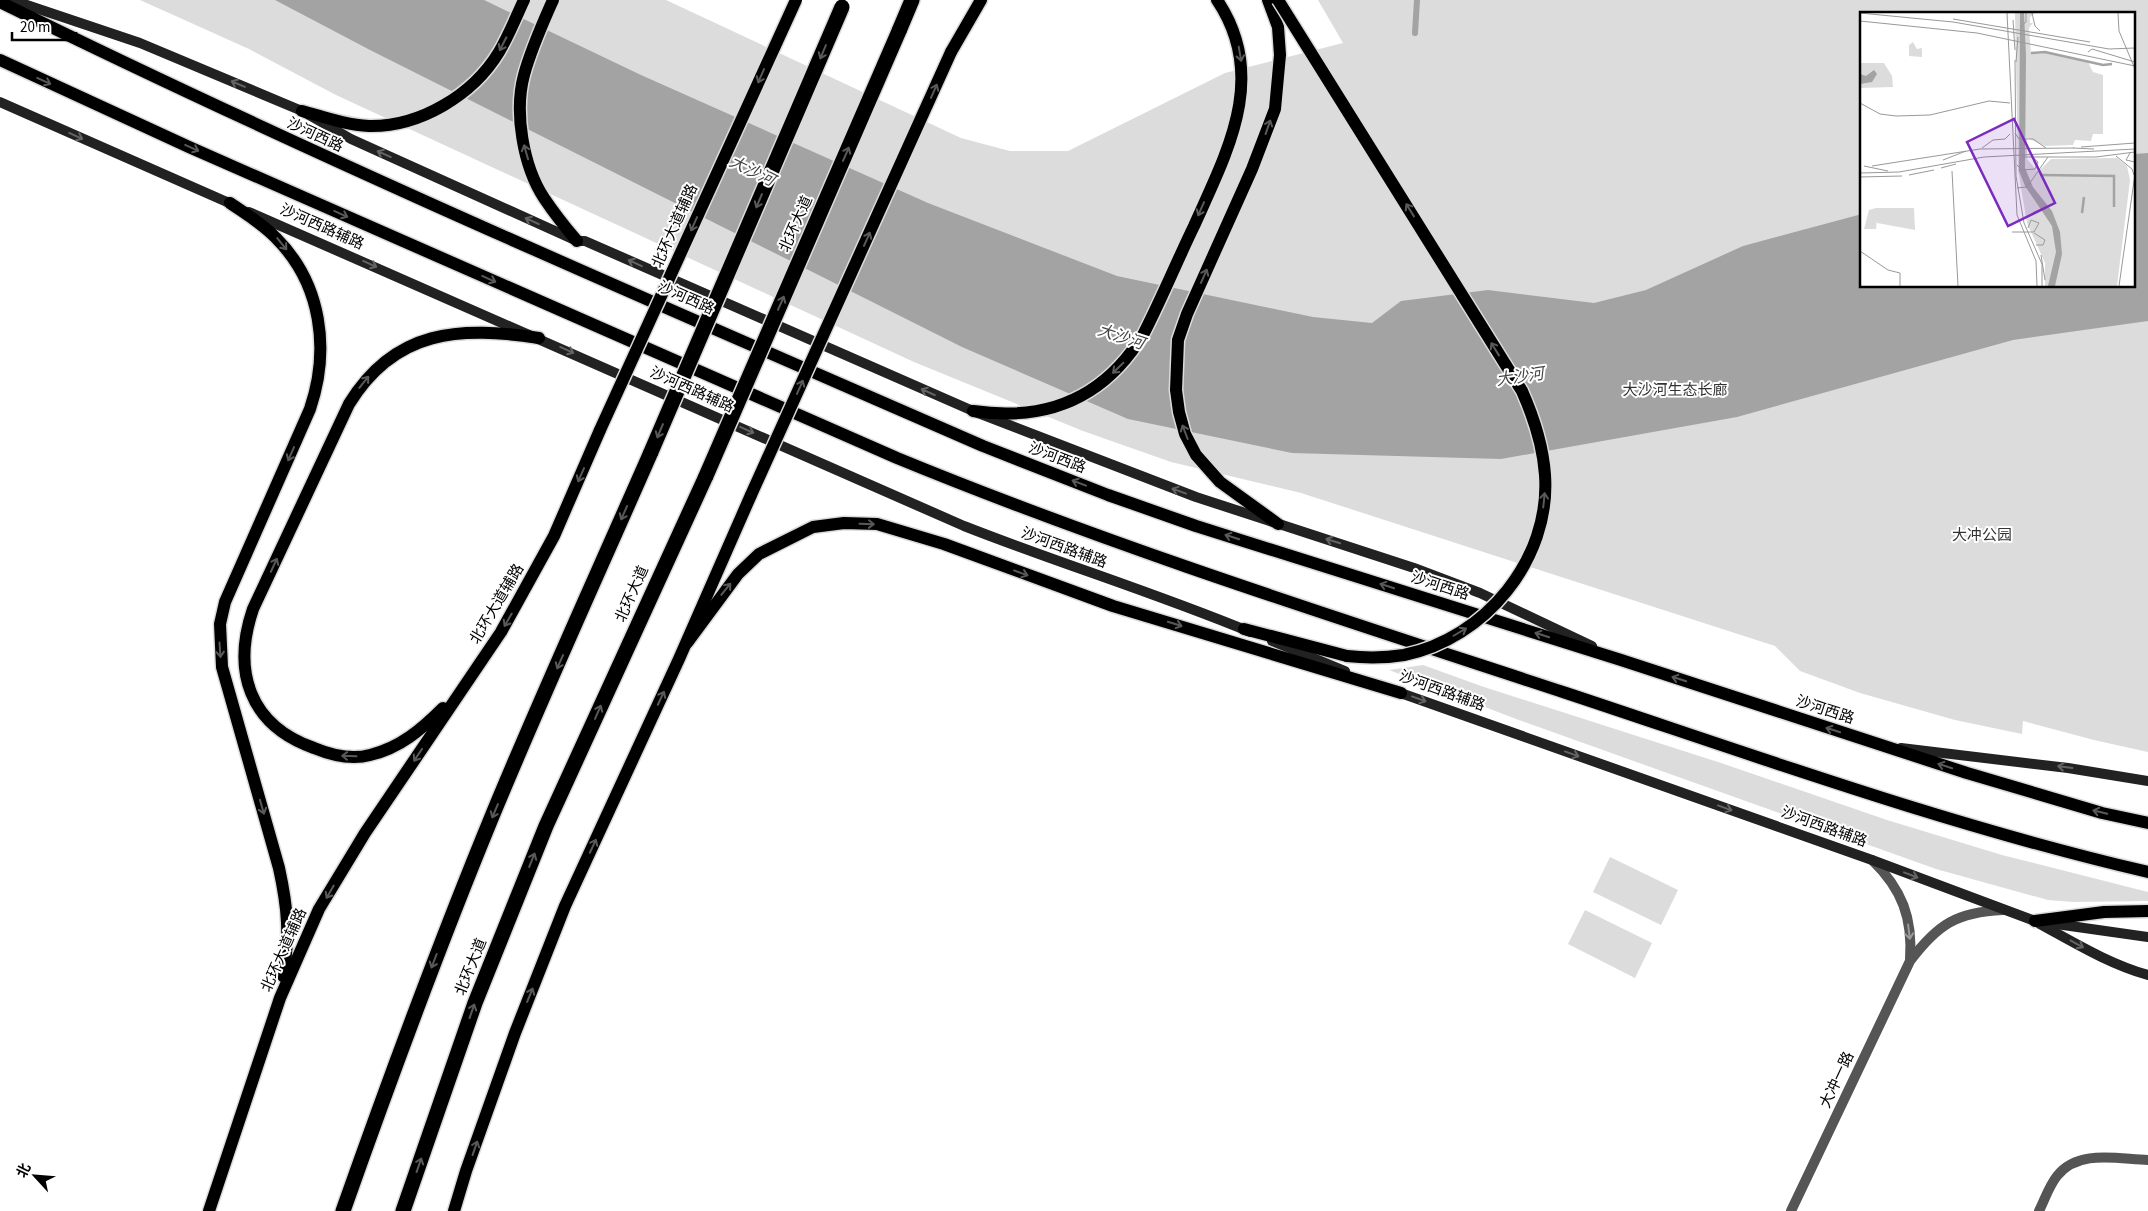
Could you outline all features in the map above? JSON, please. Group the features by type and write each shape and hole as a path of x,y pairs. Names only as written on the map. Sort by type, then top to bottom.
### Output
{"highway":[{"name":"北环大道","path":"403,1211 475,1003 546,826 706,476 912,0"},
{"path":"343,1211 434,962 494,813 844,4"}],"main road":[{"path":"12,0 140,43 302,111 347,124 370,126 409,120 422,115 445,104 474,83 499,51 524,0"},
{"path":"553,0 523,76 519,106 524,147 531,171 543,198 577,241"},
{"name":"北环大道辅路","path":"210,1211 280,998 304,940 343,869 501,632 554,536 600,430 796,0"},
{"path":"454,1211 466,1171 515,1033 565,906 687,642 751,495 974,0"},
{"path":"951,52 981,0"},
{"path":"1268,0 1278,26 1280,55 1275,108 1252,169 1187,314 1178,340 1176,390 1185,434 1196,455 1210,473 1278,524"},
{"path":"1244,629 1346,656 1376,658 1404,655 1443,641 1478,621 1508,590 1529,557 1537,537 1542,515 1545,476 1534,421 1522,391 1278,0"},
{"name":"沙河西路","path":"0,2 209,103 364,175 983,446 1108,495 1196,526 1621,660 2036,795 2148,823"},
{"path":"973,411 1017,415 1048,409 1076,399 1103,381 1127,358 1152,319 1223,161 1237,120 1242,72 1239,49 1220,4"},
{"path":"0,60 189,147 888,454 1010,504 1187,568 1968,826 2148,872"},
{"name":"沙河西路辅路","path":"0,102 964,526 1244,629 1401,693 1872,860 2035,921 2148,937"},
{"path":"302,111 351,139 577,241 585,242 973,411 1135,475 1404,565 1480,593 1621,660"},
{"path":"230,203 277,238 302,274 317,312 321,336 318,386 310,410 225,602 220,624 222,667 280,868 285,897 289,927 288,952 280,998"},
{"path":"462,689 410,738 368,756 339,756 307,746 277,729 256,705 249,689 245,670 244,649 247,628 253,609 349,404 364,381 383,362 410,346 440,335 490,332 539,338"},
{"path":"687,642 738,574 759,554 813,527 844,523 878,524 935,541 1113,606 1401,693"},
{"path":"1879,745 2068,768 2148,781"},
{"path":"2035,921 2104,912 2148,911"},
{"path":"2035,921 2097,956 2148,975"}],"street":[{"name":"大冲一路","path":"1872,860 1894,884 1904,905 1910,932 1910,961"},
{"name":"大冲一路","path":"1791,1211 1910,961 1931,935 1945,925 1973,913 2004,910"},
{"path":"2039,1211 2056,1178 2077,1160 2103,1158 2148,1160"}],"green space":[{"name":"大沙河生态长廊","path":"140,0 666,0 961,138 1010,151 1068,151 1225,73 1343,43 1318,0 2148,0 2148,752 2023,721 2022,734 1955,720 1860,693 1800,671 1775,646 1301,493 1171,462 1083,431 914,362 336,95 249,49"},
{"path":"1423,665 1481,686 1721,763 1887,820 2002,855 2148,892 2148,901 2074,902 2048,900 1936,869 1516,719 1389,670"},
{"path":"1610,857 1678,890 1661,925 1593,892"},
{"path":"1585,910 1652,943 1635,978 1568,944"}],"water":[{"name":"大沙河","path":"275,0 484,0 641,75 928,203 1117,276 1313,317 1372,323 1401,301 1488,290 1594,303 1646,290 1743,246 1860,215 1860,288 2136,288 2136,154 2148,153 2148,321 2013,340 1737,417 1501,459 1292,453 1128,419 962,347 370,50"}],"waterway":[{"path":"1415,33 1417,0"}],"park label":[{"name":"大冲公园","path":"1982,535"}]}
